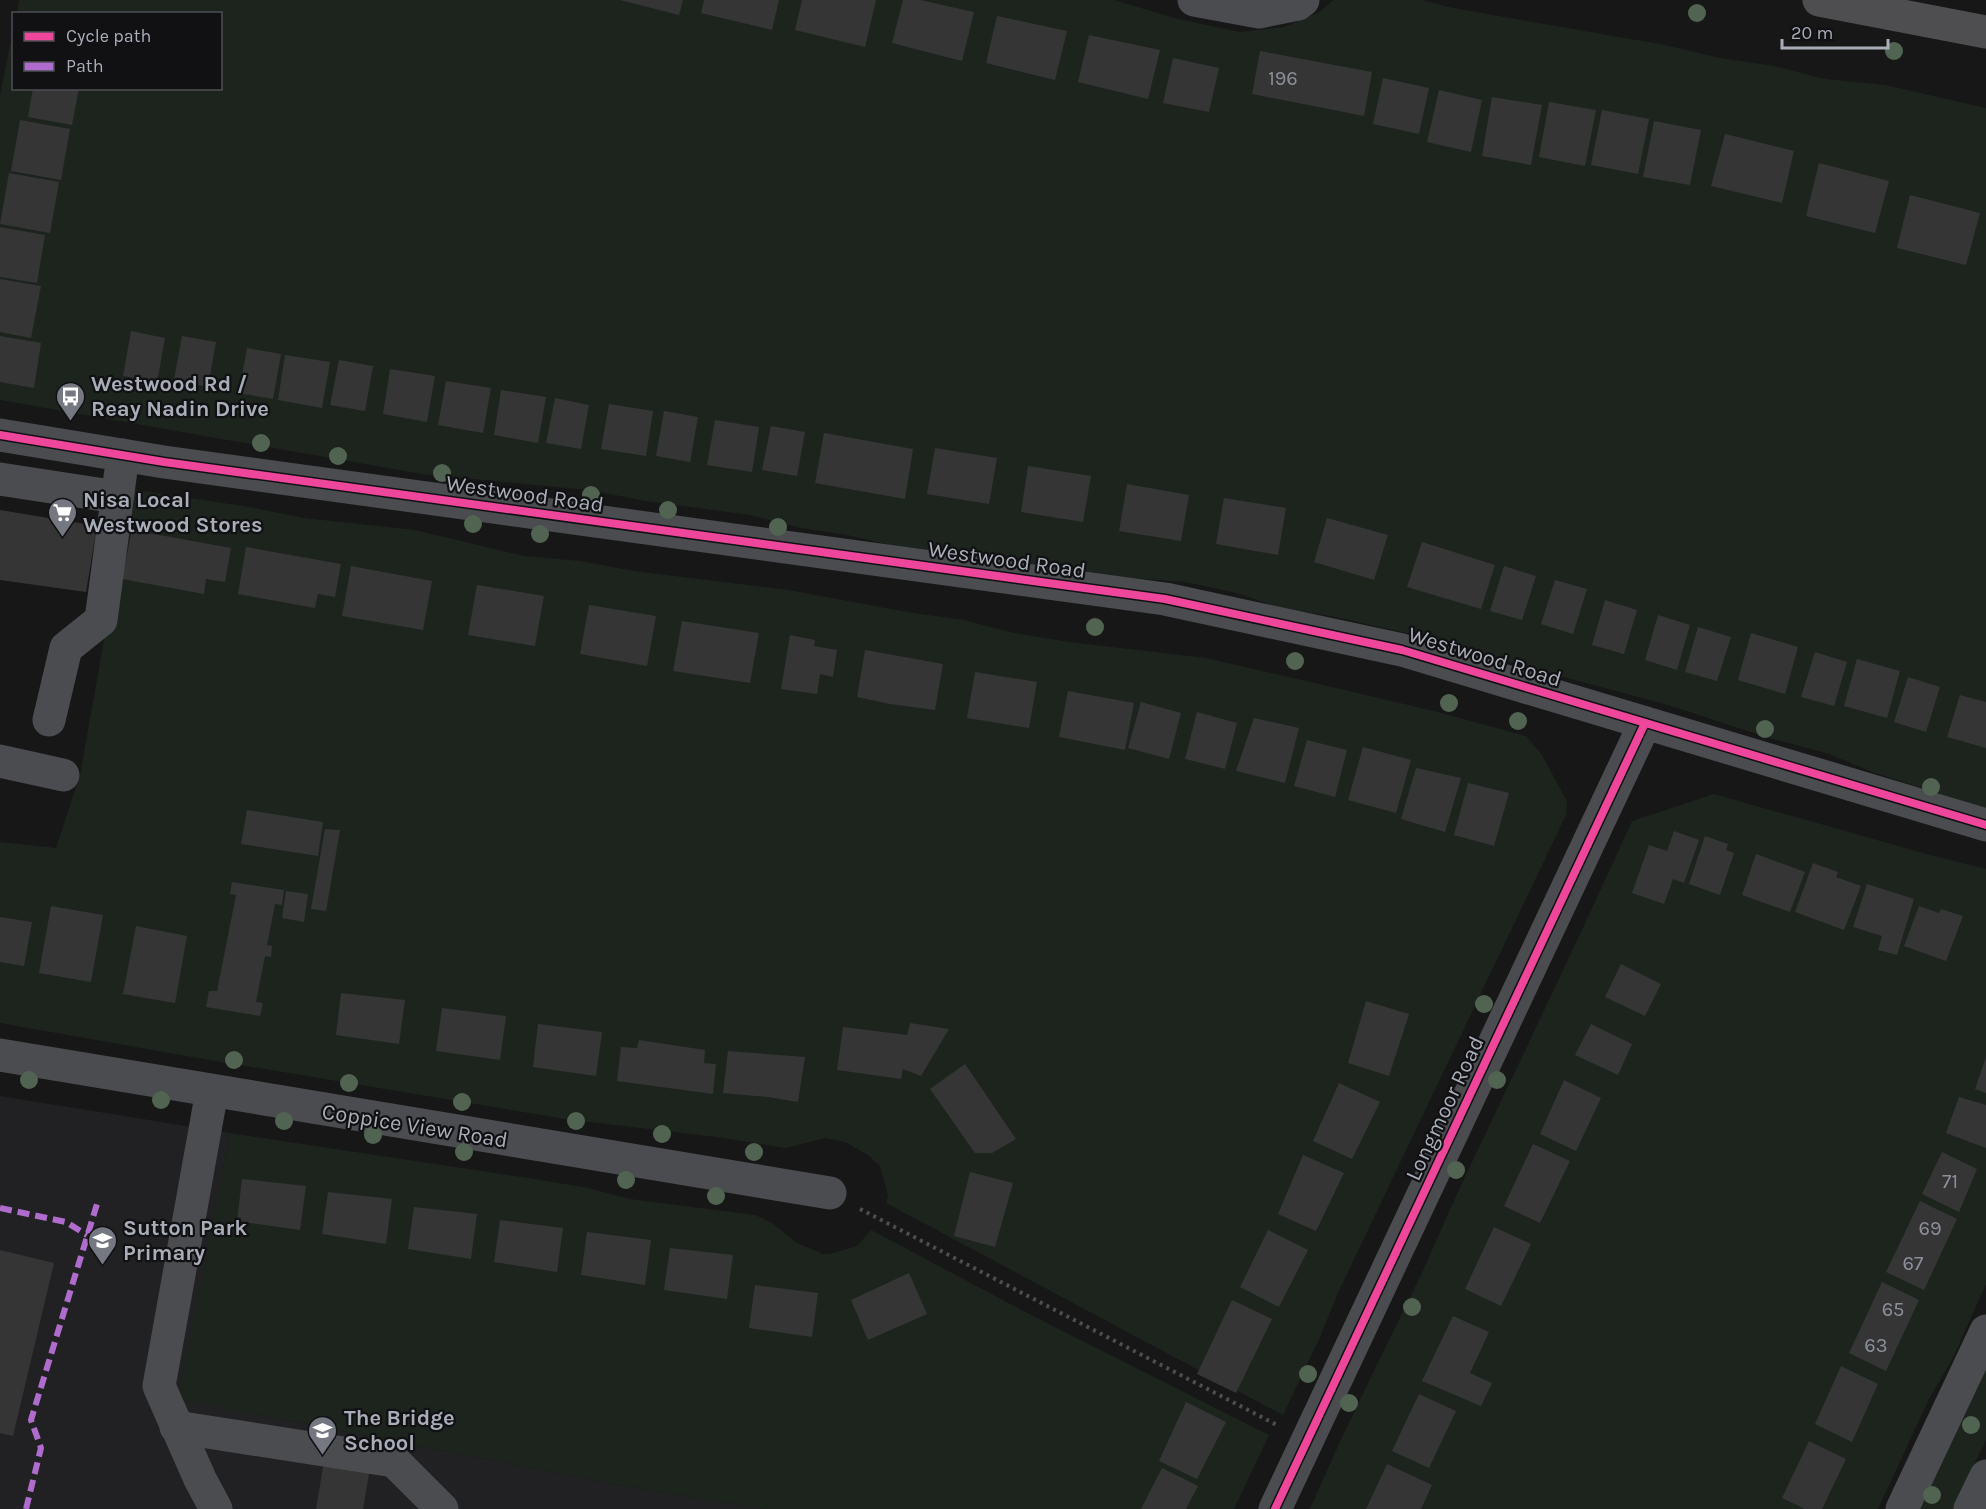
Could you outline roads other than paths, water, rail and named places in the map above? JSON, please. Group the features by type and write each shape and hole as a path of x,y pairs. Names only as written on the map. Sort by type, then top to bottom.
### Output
{"highway":[{"path":"1819,0 1986,32"}],"street":[{"path":"1194,0 1259,12 1298,4 1303,0"},
{"name":"Westwood Road","path":"0,435 123,455 1165,599 1402,650 1986,825"},
{"path":"49,720 66,648 101,620 123,455"},
{"path":"0,479 117,497"},
{"name":"Longmoor Road","path":"1275,1509 1645,723"},
{"path":"0,761 63,775"},
{"name":"Coppice View Road","path":"0,1055 830,1193"},
{"path":"212,1091 159,1386 176,1427 216,1509"},
{"path":"1902,1509 1986,1331"},
{"path":"176,1427 394,1461 442,1509"}],"place":[{"name":"Westwood Rd / Reay Nadin Drive","path":"70,422"},
{"name":"Nisa Local Westwood Stores","path":"62,538"},
{"name":"Sutton Park Primary","path":"102,1266"},
{"name":"The Bridge School","path":"323,1456"}]}
